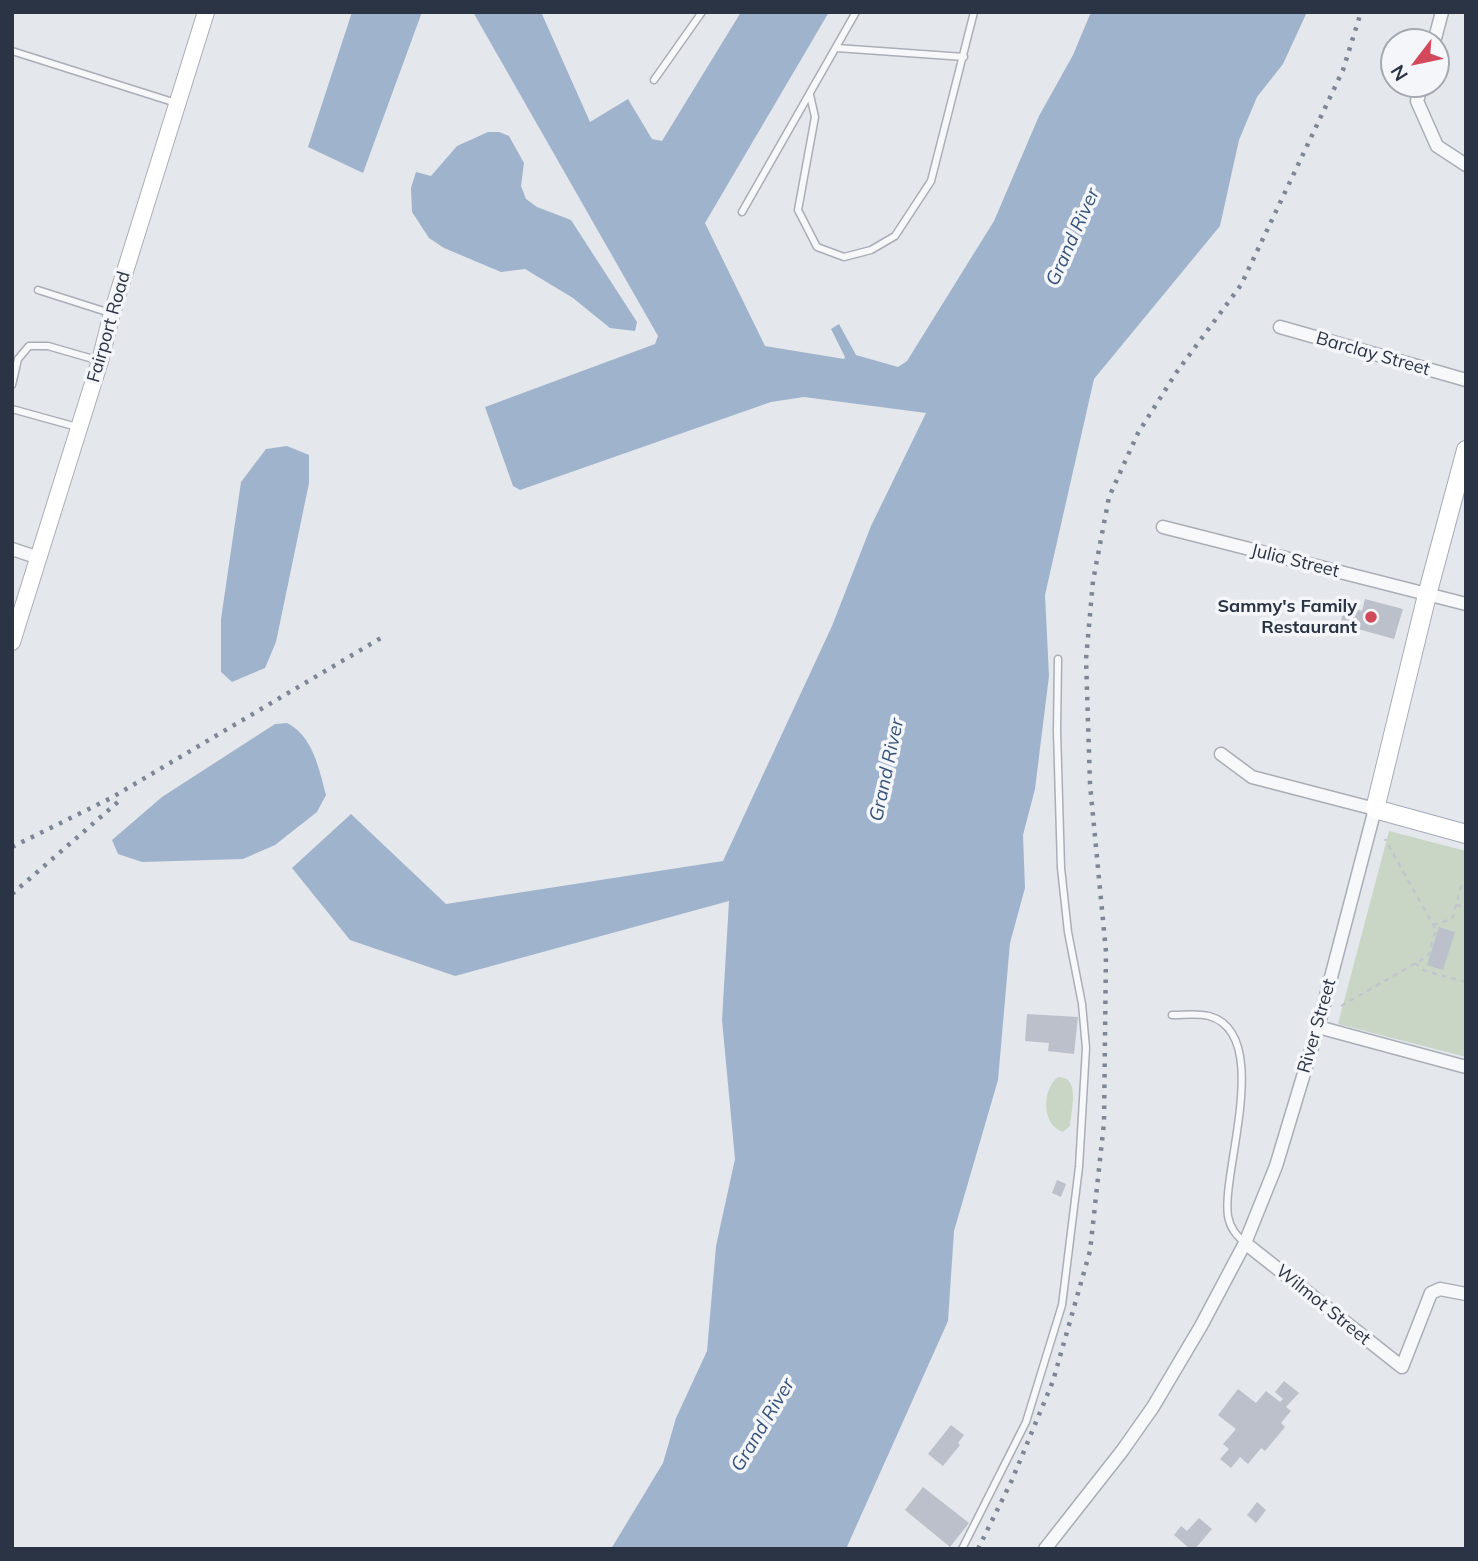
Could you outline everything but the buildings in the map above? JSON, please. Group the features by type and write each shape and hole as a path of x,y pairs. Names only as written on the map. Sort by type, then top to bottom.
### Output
{"main road":[{"name":"River Street","path":"1375,809 1427,595 1466,450"},
{"path":"1375,809 1466,834"}],"street":[{"name":"Fairport Road","path":"12,642 206,12"},
{"path":"1418,98 1437,146 1466,165"},
{"name":"Barclay Street","path":"1280,327 1466,380"},
{"name":"Julia Street","path":"1163,527 1466,604"},
{"path":"12,549 39,558"},
{"path":"1221,754 1252,777 1375,809"},
{"name":"River Street","path":"1045,1549 1153,1407 1201,1326 1245,1243 1276,1166 1318,1027 1375,809"},
{"path":"1318,1027 1466,1067"},
{"name":"Wilmot Street","path":"1245,1243 1402,1367 1431,1293 1440,1289 1466,1294"}],"lane":[{"path":"654,80 702,12"},
{"path":"742,212 838,48 856,12"},
{"path":"810,95 814,117 798,209 817,247 844,257 870,250 895,236 931,181 974,12"},
{"path":"838,48 964,57"},
{"path":"12,51 178,104"},
{"path":"38,290 112,313"},
{"path":"12,385 18,359 29,346 48,346 100,361"},
{"path":"12,409 79,428"},
{"path":"962,1549 1026,1422 1062,1305 1079,1167 1086,1048 1061,868 1058,659"},
{"path":"1172,1015 1199,1014 1219,1020 1228,1027 1239,1051 1241,1072 1238,1135 1227,1205 1232,1229 1245,1243"}],"path":[{"path":"1341,1006 1428,956 1436,930 1385,839"},
{"path":"1433,925 1452,919 1463,880"},
{"path":"1456,905 1466,907"},
{"path":"1415,963 1425,971 1466,982"}],"green space":[{"path":"1389,831 1466,851 1466,1057 1338,1024"},
{"path":"1058,1077 1070,1082 1073,1096 1070,1126 1063,1132 1051,1122 1046,1106 1049,1090"}],"water":[{"path":"352,12 422,12 363,173 308,147"},
{"name":"Grand River","path":"473,12 541,12 590,122 628,99 652,139 662,141 741,12 829,12 705,223 765,346 844,359 831,329 839,324 856,355 898,367 907,361 994,221 1039,116 1073,55 1091,12 1307,12 1283,64 1257,97 1239,140 1220,226 1094,379 1045,595 1049,676 1035,789 1023,835 1025,888 1010,943 998,1080 954,1231 948,1321 846,1549 611,1549 663,1463 676,1418 707,1351 716,1246 735,1159 722,1020 729,901 455,976 350,940 292,868 351,814 446,904 723,861 832,626 871,526 926,413 804,397 771,402 520,490 513,486 485,407 655,344 658,336"},
{"path":"488,132 509,136 524,163 521,186 526,199 537,207 571,220 637,322 635,331 610,328 573,298 525,269 501,272 444,248 429,238 412,212 411,188 416,172 431,176 457,146"},
{"path":"287,446 309,455 309,483 276,642 265,668 232,682 221,672 221,619 241,482 266,449"},
{"path":"287,723 303,736 314,754 326,795 317,812 275,845 243,859 142,862 118,854 112,840 162,797 275,724"}],"railway":[{"path":"978,1549 1012,1480 1053,1381 1090,1251 1104,1123 1106,952 1090,784 1086,659 1093,581 1109,497 1138,433 1176,373 1241,285 1343,70 1361,12"},
{"path":"12,847 111,798 386,635"},
{"path":"12,894 119,801"}],"place":[{"name":"Sammy's Family Restaurant","path":"1371,617"}]}
